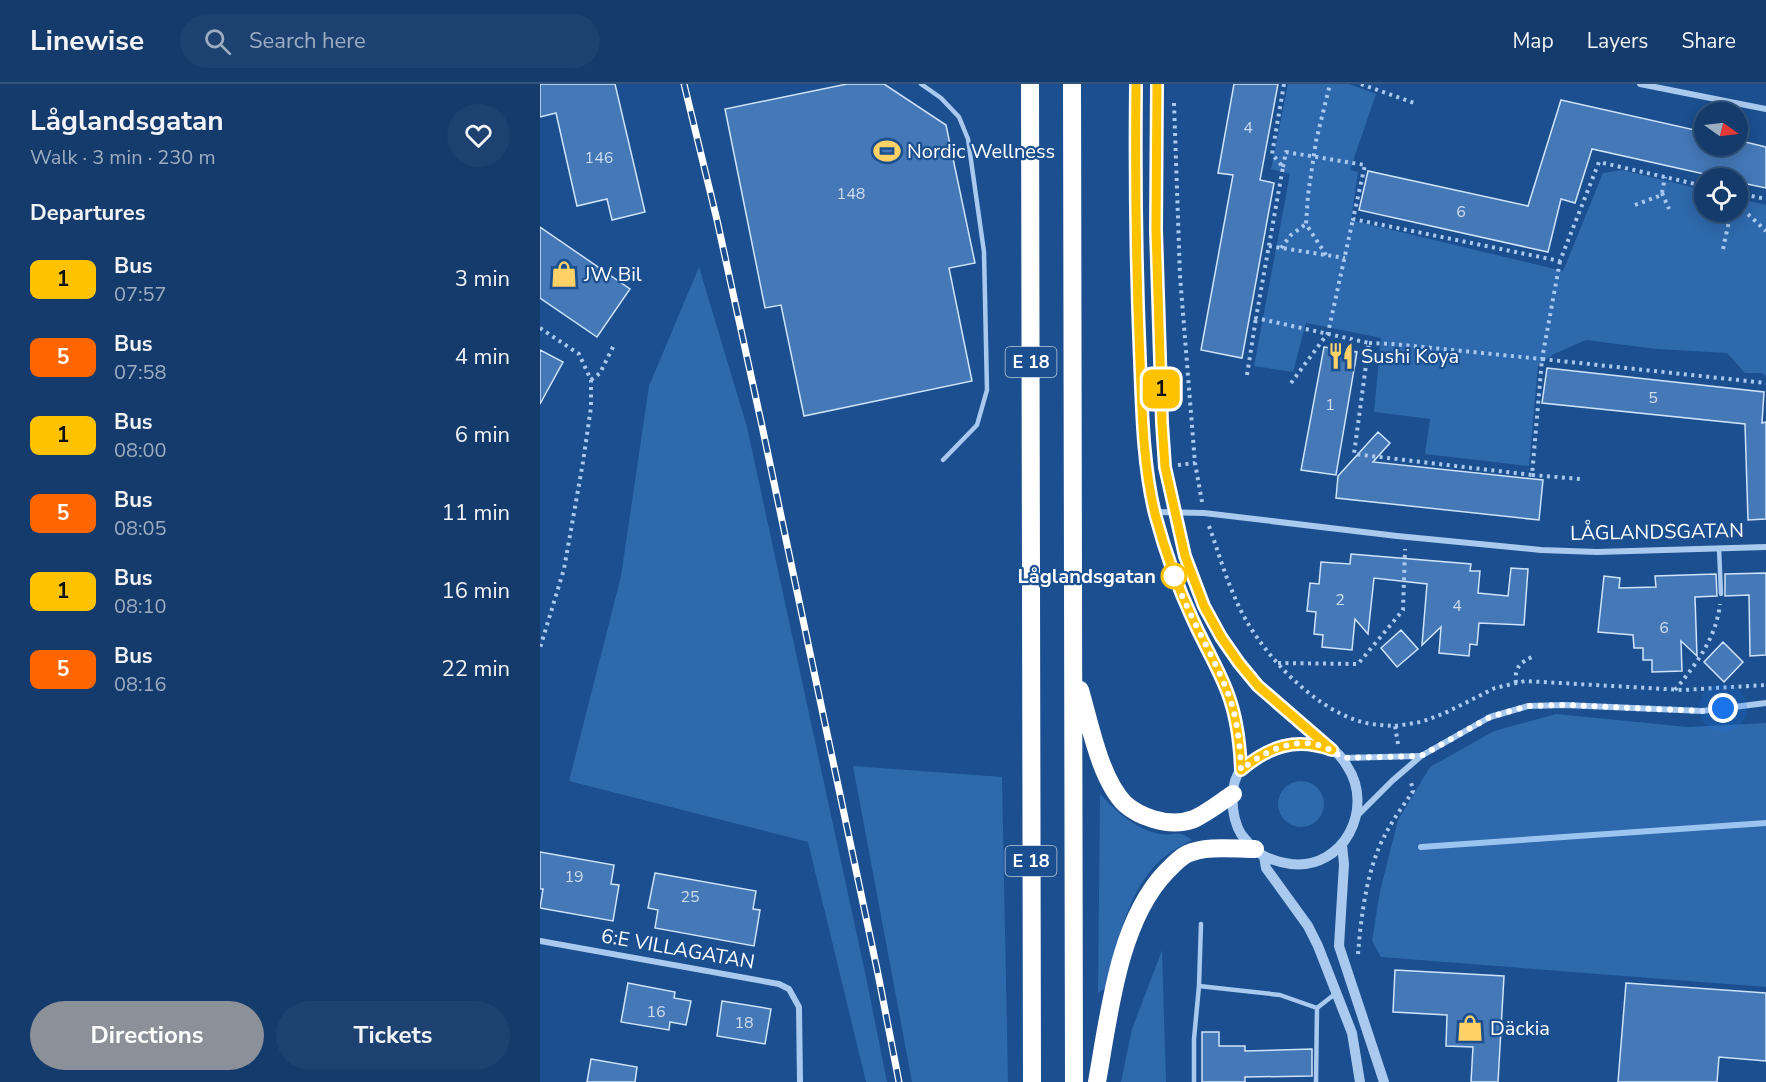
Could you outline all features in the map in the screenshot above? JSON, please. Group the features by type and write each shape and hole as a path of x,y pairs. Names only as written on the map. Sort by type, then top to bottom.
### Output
{"highway":[{"name":"E 18","path":"1030,84 1032,1082"},
{"name":"E 18","path":"1072,84 1074,1082"},
{"path":"1074,670 1100,759 1110,784 1126,804 1141,815 1174,823 1194,819 1233,794"},
{"path":"1097,1082 1112,997 1124,954 1134,922 1160,879 1174,864 1198,850 1260,853"}],"street":[{"path":"1136,84 1137,307 1146,462 1155,512 1174,576 1228,694 1235,717 1241,770 1233,794 1234,815 1242,834 1260,853 1266,868 1308,926 1318,946 1352,1033 1360,1082"},
{"path":"1157,84 1156,230 1162,423 1165,467 1185,556 1204,606 1239,663 1258,686 1342,758 1354,776 1359,796 1357,816 1351,832 1329,855 1313,862 1297,864 1280,862 1260,853"},
{"path":"1640,84 1766,109"},
{"name":"LÅGLANDSGATAN","path":"1155,512 1204,513 1541,550 1597,552 1766,547"},
{"path":"1357,816 1421,756 1490,717 1528,706 1565,705 1702,711 1766,703"},
{"path":"1241,770 1273,748 1291,744 1312,744 1332,750"},
{"path":"1342,758 1421,756"},
{"path":"1342,844 1344,864 1339,946 1383,1082"},
{"name":"6:E VILLAGATAN","path":"540,941 779,984 789,989 799,1007 800,1082"}],"lane":[{"path":"921,84 941,98 959,117 968,139 984,252 987,390 977,425 943,460"},
{"path":"1719,548 1721,594"},
{"path":"1194,1082 1194,1039 1201,924"},
{"path":"1199,986 1280,995 1317,1008"},
{"path":"1317,1008 1337,993"},
{"path":"1316,1082 1317,1008"}],"path":[{"path":"1283,167 1272,154 1284,84"},
{"path":"1326,255 1306,224 1314,157 1330,84"},
{"path":"1361,84 1414,103"},
{"path":"1174,94 1180,276 1195,463 1204,513 1236,602 1264,649 1296,683 1330,708 1362,722 1395,726 1400,756"},
{"path":"1247,375 1286,152 1365,165 1328,333 1292,383"},
{"path":"1532,475 1542,359 1560,261 1599,162 1694,184"},
{"path":"1665,177 1662,193 1669,209"},
{"path":"1635,205 1662,193"},
{"path":"1748,196 1766,199"},
{"path":"1748,214 1766,231"},
{"path":"1353,219 1560,261"},
{"path":"1723,249 1729,222"},
{"path":"1281,248 1291,235 1306,224"},
{"path":"1269,246 1345,258"},
{"path":"1256,318 1369,343 1766,383"},
{"path":"540,328 579,354 591,380 591,407 585,451 564,569 540,648"},
{"path":"591,380 600,373 615,343"},
{"path":"1369,343 1354,454 1580,479"},
{"path":"1277,663 1358,664 1403,610 1406,536"},
{"path":"1675,690 1689,673 1712,636 1721,594"},
{"path":"1516,683 1517,668 1522,661 1534,656"},
{"path":"1358,963 1360,932 1371,873 1385,835 1413,791 1407,768"}],"shaded area":[{"path":"1288,84 1349,84 1376,94 1350,170 1358,172 1351,220 1563,271 1603,173 1622,170 1694,188 1694,222 1748,222 1748,201 1766,205 1766,376 1761,373 1745,373 1727,353 1657,349 1586,340 1554,354 1538,365 1529,466 1425,454 1430,419 1374,412 1381,338 1306,323 1293,372 1254,366 1290,174 1271,169"},
{"path":"699,267 747,427 887,1082 866,1082 808,842 569,781 621,576 649,386"},
{"path":"1556,714 1688,727 1766,723 1766,987 1381,957 1372,941 1380,891 1398,820 1430,767 1494,731"},
{"path":"853,766 1002,777 1008,1082 912,1082"},
{"path":"1301,781 1317,788 1324,804 1317,820 1301,827 1285,820 1278,804 1285,788"},
{"path":"1100,794 1120,813 1151,832 1179,834 1192,840 1168,854 1143,880 1120,933 1107,987 1098,993"},
{"path":"1162,950 1166,1082 1121,1082 1132,1029"}],"building":[{"path":"540,84 615,84 645,212 612,220 607,199 577,206 556,113 540,117"},
{"path":"847,84 884,84 946,125 975,263 949,268 972,381 804,416 781,305 765,308 725,109"},
{"path":"1234,84 1278,84 1260,180 1274,183 1242,358 1201,350 1233,175 1218,173"},
{"path":"1561,100 1694,130 1694,156 1748,156 1748,143 1766,147 1766,188 1748,184 1748,168 1694,168 1694,172 1592,149 1575,203 1561,199 1548,252 1359,210 1368,171 1528,206"},
{"path":"540,227 630,289 597,337 540,298"},
{"path":"1324,347 1357,352 1336,475 1301,470"},
{"path":"540,350 563,362 540,404"},
{"path":"1547,368 1764,392 1762,423 1766,422 1766,519 1748,520 1745,424 1542,403"},
{"path":"1378,432 1390,443 1373,462 1543,480 1539,520 1336,498 1338,476"},
{"path":"1351,554 1471,564 1470,571 1480,571 1478,593 1508,596 1511,568 1528,569 1524,625 1479,623 1477,645 1470,644 1469,656 1439,653 1441,627 1422,645 1427,584 1374,578 1368,634 1355,619 1352,650 1322,647 1323,635 1314,634 1316,612 1307,611 1310,583 1319,584 1321,562 1350,564"},
{"path":"1766,573 1766,655 1750,656 1749,595 1725,596 1725,574"},
{"path":"1716,574 1717,596 1695,597 1697,656 1681,641 1682,671 1652,672 1652,660 1643,660 1643,648 1634,648 1633,635 1598,632 1604,576 1620,578 1619,588 1656,587 1655,576"},
{"path":"1401,630 1418,649 1397,667 1381,648"},
{"path":"1723,642 1743,662 1724,682 1704,662"},
{"path":"540,852 614,865 611,884 619,885 613,921 540,908 543,889 540,889"},
{"path":"655,873 756,891 753,909 760,910 754,946 655,928 658,910 648,908"},
{"path":"1395,970 1504,976 1498,1082 1471,1082 1473,1047 1446,1046 1447,1015 1393,1012"},
{"path":"628,983 675,992 674,998 691,1001 686,1025 670,1022 669,1030 621,1022"},
{"path":"1626,983 1766,993 1766,1061 1719,1057 1717,1082 1618,1082"},
{"path":"722,1001 771,1009 765,1044 717,1036"},
{"path":"1202,1032 1219,1032 1219,1046 1245,1046 1245,1051 1312,1049 1312,1076 1245,1077 1245,1082 1202,1082"},
{"path":"591,1059 637,1067 635,1082 587,1082"}],"waterway":[{"path":"1421,847 1766,823"}],"railway":[{"path":"684,84 717,220 762,426 899,1082"}],"bus line":[{"name":"1","path":"1136,84 1137,307 1146,462 1155,512 1174,576 1228,694 1235,717 1241,770 1273,748 1291,744 1312,744 1332,750 1258,686 1239,663 1204,606 1185,556 1165,467 1162,423 1156,230 1157,84"}],"place":[{"name":"Nordic Wellness","path":"887,151"},
{"name":"JW Bil","path":"564,274"},
{"name":"Sushi Koya","path":"1341,356"},
{"name":"Låglandsgatan","path":"1174,576"},
{"name":"Däckia","path":"1470,1028"}],"route":[{"path":"1174,576 1228,694 1235,717 1241,770 1273,748 1291,744 1322,746 1342,758 1421,756 1490,717 1528,706 1565,705 1702,711 1723,708"}]}
